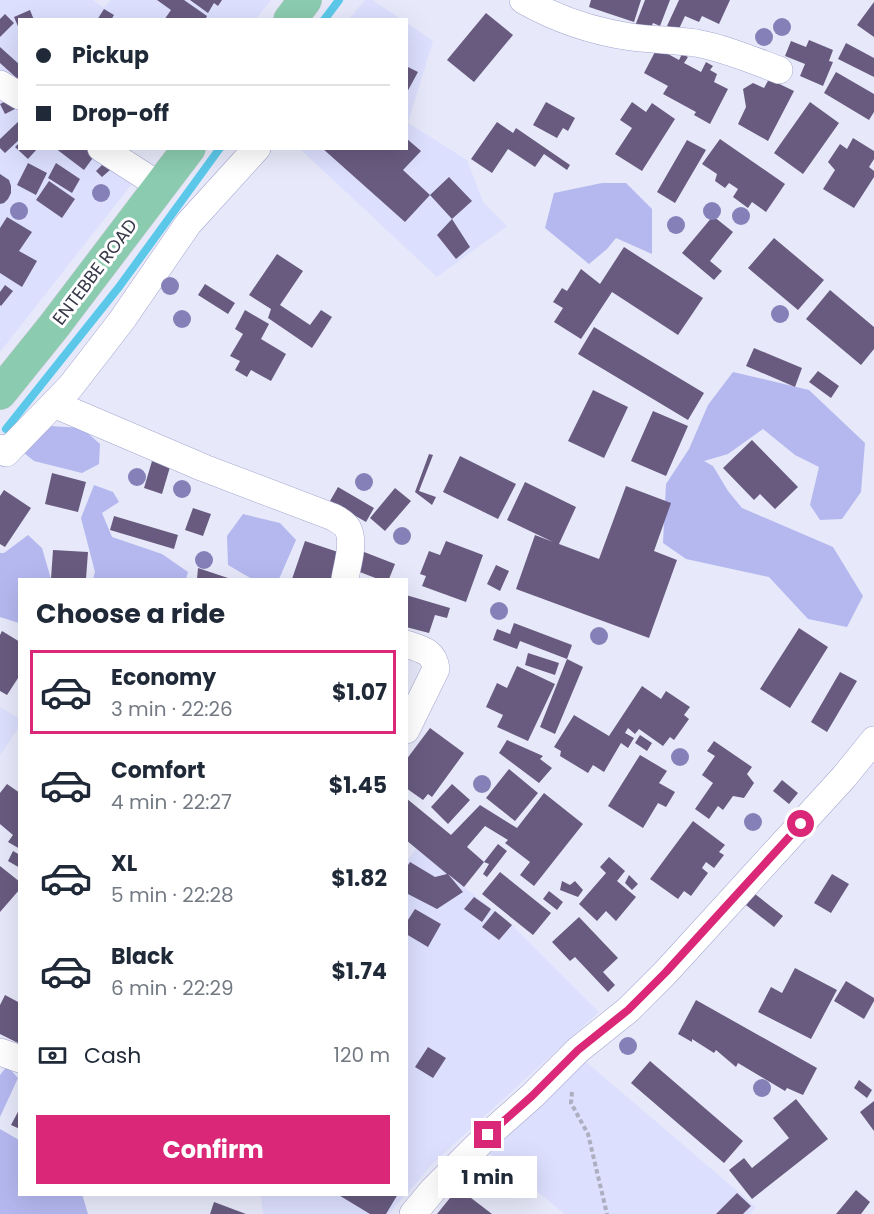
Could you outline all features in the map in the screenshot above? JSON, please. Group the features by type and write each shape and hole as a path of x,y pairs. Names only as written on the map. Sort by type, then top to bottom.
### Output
{"main road":[{"path":"292,18 305,0"},
{"name":"ENTEBBE ROAD","path":"0,393 54,326 187,150"}],"street":[{"path":"523,0 548,14 591,30 632,37 696,43 779,70"},
{"path":"0,84 18,95"},
{"path":"104,150 160,186"},
{"path":"0,448 6,453 71,386 122,320 188,225 255,150"},
{"path":"54,404 204,468 344,523 349,531 351,543 345,578"},
{"path":"408,645 432,656 436,669 408,726"},
{"path":"414,1214 433,1190 488,1135 532,1096 578,1050 628,1010 666,972 844,777 874,740"},
{"path":"0,1052 18,1058"}],"path":[{"path":"578,1050 571,1103 588,1134 607,1214"}],"shaded area":[{"path":"0,0 93,0 104,8 111,0 271,0 257,18 18,18 18,82 0,72"},
{"path":"365,0 372,0 399,18 350,18"},
{"path":"408,24 433,41 408,123"},
{"path":"0,93 18,102 18,150 90,150 135,180 0,352"},
{"path":"408,123 467,160 483,202 507,226 437,277 301,150 408,150"},
{"path":"602,183 626,183 652,209 652,254 616,238 589,264 545,228 554,193"},
{"path":"733,372 809,390 865,443 861,492 842,519 820,520 810,505 819,467 795,455 763,429 728,454 704,461 713,466 728,491 742,508 833,547 863,596 847,627 808,619 769,577 686,559 663,543 666,484 689,449 708,405"},
{"path":"50,426 82,428 100,444 99,464 82,473 34,461 24,453"},
{"path":"94,485 113,492 119,502 102,513 112,537 162,554 188,572 186,578 93,578 95,572 81,518"},
{"path":"243,514 280,523 296,540 279,578 250,578 228,565 227,536"},
{"path":"28,535 42,548 51,578 18,578 18,623 0,617 0,553 4,553"},
{"path":"0,707 18,718 18,728 0,755"},
{"path":"416,849 512,925 599,1012 432,1164 408,1193 408,859"},
{"path":"578,1055 756,1207 750,1214 565,1214 480,1146"},
{"path":"7,1066 18,1078 0,1117 0,1075"},
{"path":"0,1129 18,1139 18,1196 83,1196 88,1214 0,1214"},
{"path":"404,1196 389,1214 263,1214 261,1197"}],"building":[{"path":"157,0 184,0 207,16 206,18 165,18 171,10"},
{"path":"190,0 222,0 218,6 214,3 208,13"},
{"path":"591,0 641,0 634,22 589,7"},
{"path":"645,0 670,0 660,26 653,23 649,32 635,26"},
{"path":"679,0 730,0 719,24 702,16 699,22 685,16 678,31 667,26"},
{"path":"874,2 874,37 857,25"},
{"path":"104,9 114,15 112,18 98,18"},
{"path":"30,10 33,18 18,18 18,26 14,17"},
{"path":"486,13 513,35 474,82 447,60"},
{"path":"5,14 14,23 0,37 0,19"},
{"path":"809,40 833,50 829,61 833,62 823,86 800,76 805,64 785,56 791,41 806,47"},
{"path":"846,43 874,58 874,77 838,59"},
{"path":"0,47 18,63 18,79 0,63"},
{"path":"657,48 679,60 682,54 688,57 684,63 701,72 706,62 713,66 710,70 717,74 714,82 728,89 710,124 694,115 696,112 663,94 668,86 644,73"},
{"path":"408,67 418,72 408,90"},
{"path":"836,72 874,94 874,112 869,120 824,93"},
{"path":"769,79 794,91 768,141 738,124 746,107 743,89 753,83 764,88"},
{"path":"10,99 15,109 5,114 0,104"},
{"path":"546,102 575,118 568,131 563,128 557,138 533,125"},
{"path":"632,102 646,112 652,103 675,119 642,171 615,154 632,128 620,120"},
{"path":"810,102 839,123 803,174 774,153"},
{"path":"18,122 18,141 5,153 0,148 0,139"},
{"path":"497,122 513,133 516,128 570,165 567,170 544,154 535,167 508,149 492,173 471,159"},
{"path":"853,138 874,151 874,159 869,167 874,171 874,177 854,208 823,189 835,170 828,162 840,144 847,149"},
{"path":"720,139 785,184 766,212 752,202 748,208 733,197 738,189 729,183 725,188 715,181 717,174 702,164"},
{"path":"408,140 421,151 403,170 430,195 405,222 324,150 408,150"},
{"path":"687,140 706,150 675,203 657,192"},
{"path":"18,150 36,150 28,159"},
{"path":"58,150 89,150 95,155 84,170"},
{"path":"28,163 47,173 36,195 17,185"},
{"path":"56,163 80,179 72,193 48,178"},
{"path":"104,163 110,170 102,177 96,171"},
{"path":"0,174 9,180 11,193 4,203 0,204"},
{"path":"449,177 472,201 452,219 430,195"},
{"path":"49,181 75,199 62,218 36,200"},
{"path":"713,216 733,232 710,261 722,271 714,280 682,253"},
{"path":"7,217 32,232 19,251 37,261 22,287 0,273 0,228"},
{"path":"452,219 470,247 456,259 437,235"},
{"path":"774,238 824,280 798,310 748,268"},
{"path":"624,247 703,298 678,335 612,292 581,339 554,322 563,308 553,302 562,288 567,291 581,269 600,284"},
{"path":"277,254 303,271 280,305 310,325 321,310 332,317 312,348 268,318 271,309 249,295"},
{"path":"205,284 235,303 228,314 198,295"},
{"path":"5,285 13,291 1,306 0,292"},
{"path":"830,290 874,327 874,349 861,365 806,319"},
{"path":"245,310 269,324 261,339 286,354 271,381 251,370 247,377 235,370 240,361 230,356 243,334 235,329"},
{"path":"594,327 704,393 688,420 578,354"},
{"path":"754,348 802,368 795,387 746,366"},
{"path":"818,371 839,386 831,398 809,382"},
{"path":"593,390 628,407 604,458 568,441"},
{"path":"653,411 688,426 666,476 631,461"},
{"path":"752,440 798,487 775,509 760,494 754,500 723,468"},
{"path":"429,454 433,455 419,491 436,497 432,505 415,492"},
{"path":"460,456 516,484 498,519 443,492"},
{"path":"152,461 170,467 162,494 144,488"},
{"path":"52,473 86,482 78,512 45,504"},
{"path":"525,482 576,507 559,544 599,559 626,486 671,503 654,551 677,560 649,638 516,589 535,535 553,542 507,520"},
{"path":"338,487 374,508 366,522 330,501"},
{"path":"395,488 411,501 385,531 370,518"},
{"path":"4,490 31,508 5,547 0,544 0,496"},
{"path":"193,508 211,514 203,536 185,530"},
{"path":"114,516 178,535 174,549 110,530"},
{"path":"305,541 341,553 332,578 292,578"},
{"path":"446,541 483,555 466,602 422,586 426,576 420,574 429,551 440,555"},
{"path":"53,550 88,552 86,578 51,578"},
{"path":"359,550 395,564 389,578 375,578 352,569"},
{"path":"496,565 509,571 500,591 487,584"},
{"path":"198,568 228,578 197,578"},
{"path":"408,596 450,608 447,618 435,615 429,633 408,628"},
{"path":"514,623 572,645 567,659 520,641 517,649 493,640 497,629 510,634"},
{"path":"799,628 828,647 790,708 760,689"},
{"path":"2,631 18,641 18,678 7,695 0,691 0,635"},
{"path":"528,653 559,663 555,675 525,665"},
{"path":"567,659 583,667 555,734 540,727"},
{"path":"517,666 555,684 528,741 497,727 503,715 486,707 497,683 507,688"},
{"path":"840,672 857,681 827,732 811,722"},
{"path":"642,686 661,699 666,691 690,707 684,715 689,719 674,740 670,737 663,746 639,729 635,734 628,728 625,733 634,738 628,748 621,743 604,772 593,765 588,773 560,756 561,751 554,747 574,715 609,736"},
{"path":"430,728 464,753 432,797 428,794 423,800 408,789 408,757"},
{"path":"640,735 652,743 647,751 635,743"},
{"path":"507,740 543,756 540,759 552,768 539,783 499,753"},
{"path":"714,741 752,767 747,774 754,783 744,798 733,796 723,810 718,806 709,819 695,809 713,783 702,775 715,756 707,751"},
{"path":"640,755 667,771 659,783 675,792 666,807 658,803 643,828 608,806"},
{"path":"509,769 538,793 515,821 486,798"},
{"path":"782,780 798,793 789,804 773,791"},
{"path":"7,784 18,792 18,848 8,842 13,835 0,824 0,793"},
{"path":"452,784 470,800 448,824 431,807"},
{"path":"544,793 583,824 534,886 520,875 530,862 505,843 508,840 485,826 467,847 484,862 464,887 448,874 463,892 437,909 408,894 408,865 410,862 435,877 447,874 408,842 408,800 451,835 480,805 517,828"},
{"path":"693,821 725,845 719,852 724,855 714,868 706,862 702,868 708,873 691,896 684,891 678,899 650,879"},
{"path":"498,844 507,851 487,877 483,874 489,864 484,862"},
{"path":"13,851 18,854 18,867 8,861"},
{"path":"609,857 625,871 617,881 636,897 616,921 606,911 597,921 579,904 606,873 600,867"},
{"path":"0,866 18,880 18,891 0,912"},
{"path":"500,872 551,913 533,935 482,894"},
{"path":"832,874 849,884 831,913 814,903"},
{"path":"629,875 638,884 632,890 625,883"},
{"path":"562,881 570,885 575,881 583,890 578,897 560,890"},
{"path":"549,891 563,902 557,910 543,899"},
{"path":"755,894 783,916 774,927 746,905"},
{"path":"474,897 491,909 482,922 464,909"},
{"path":"415,909 441,924 428,947 408,935 408,920"},
{"path":"495,911 512,925 499,940 482,927"},
{"path":"579,917 618,958 603,972 615,985 608,992 575,957 570,961 552,942"},
{"path":"795,968 837,990 811,1039 758,1012 771,987 782,993"},
{"path":"846,981 874,998 864,1019 834,1001"},
{"path":"5,995 18,1002 18,1043 0,1034 0,1005"},
{"path":"696,1000 817,1068 803,1095 787,1088 785,1091 738,1063 736,1067 716,1050 714,1053 692,1039 692,1042 678,1034"},
{"path":"428,1047 446,1058 433,1078 415,1067"},
{"path":"650,1061 743,1141 724,1163 631,1083"},
{"path":"859,1080 872,1090 867,1098 854,1088"},
{"path":"796,1099 828,1139 752,1199 729,1170 744,1158 752,1168 789,1138 773,1118"},
{"path":"874,1101 874,1131 860,1112"},
{"path":"18,1112 18,1128 11,1125"},
{"path":"458,1188 492,1214 437,1214"},
{"path":"856,1190 870,1202 861,1214 836,1214"},
{"path":"737,1193 751,1206 743,1214 716,1214"},
{"path":"340,1196 397,1196 386,1214 370,1214"},
{"path":"214,1202 246,1214 210,1214"}],"waterway":[{"path":"326,18 339,0"},
{"path":"6,429 119,287 219,150"}],"route":[{"path":"488,1135 532,1096 578,1050 628,1010 666,972 801,824"}]}
